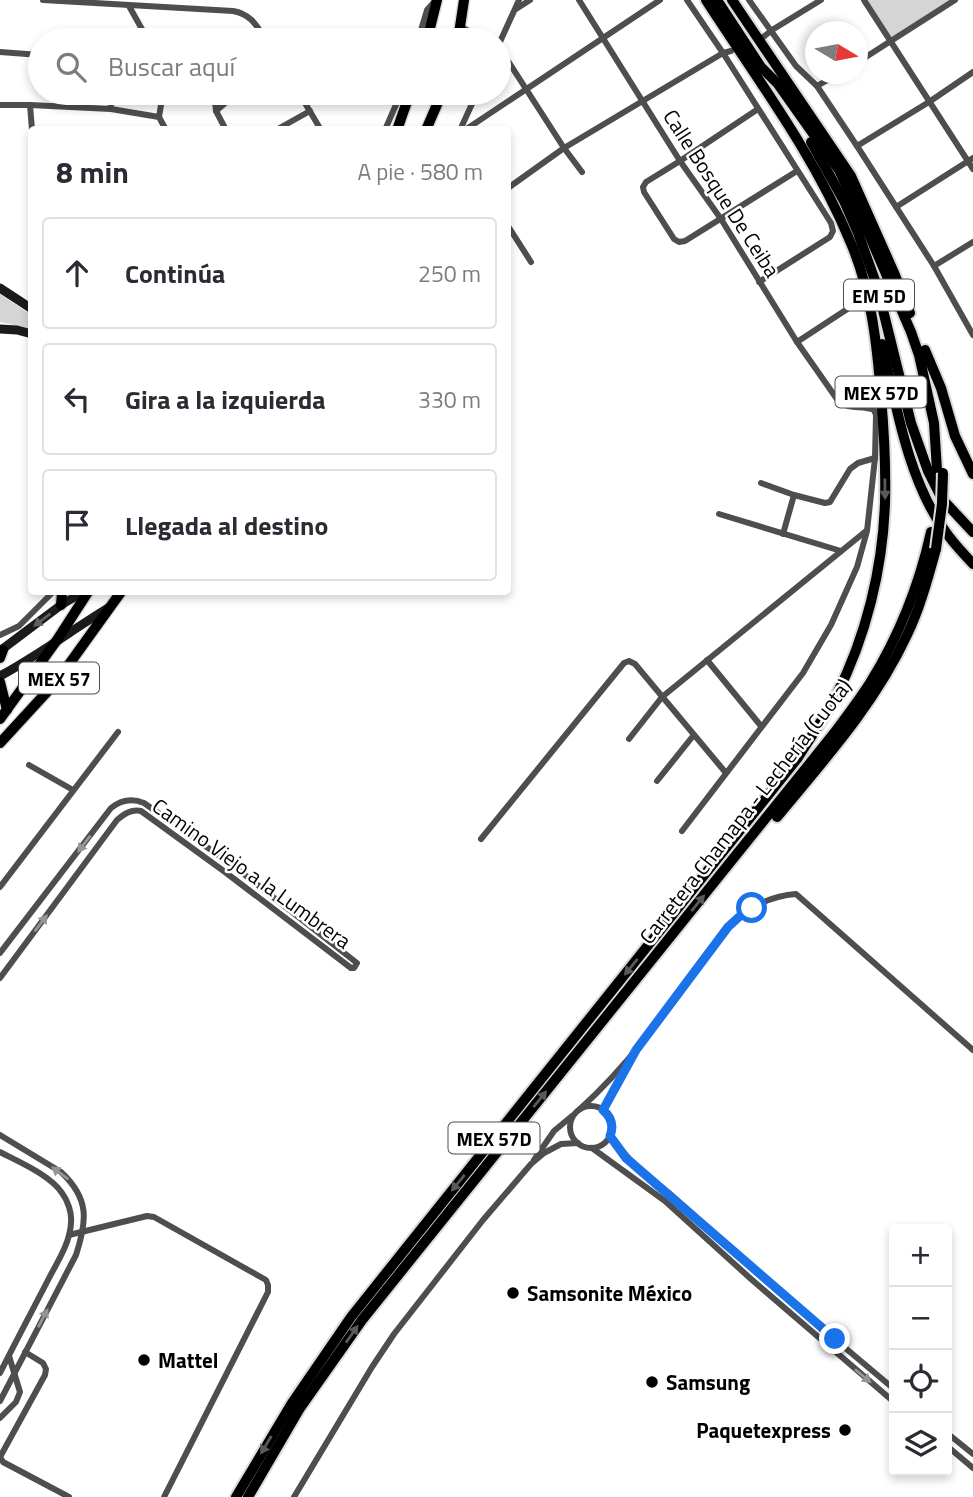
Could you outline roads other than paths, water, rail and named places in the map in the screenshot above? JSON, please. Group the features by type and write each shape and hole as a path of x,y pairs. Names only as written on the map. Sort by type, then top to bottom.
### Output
{"highway":[{"name":"Carretera Chamapa - Lechería (Cuota)","path":"243,1495 292,1403 351,1317 797,759 836,696 862,633 875,583 883,537 885,502 879,372 870,305 852,244 823,182 803,146 706,0"},
{"name":"Carretera Chamapa - Lechería (Cuota)","path":"243,1495 362,1320 835,732 869,683 900,629 924,564 940,471 934,423 919,355 911,332 839,170 778,84 761,67 717,0"},
{"path":"732,0 851,176 895,275 941,388 955,436 973,474"},
{"name":"EM 5D","path":"761,67 814,147 844,201 877,286 911,423 928,471 942,499 973,532"},
{"name":"EM 5D","path":"870,305 878,327 902,433 922,488 934,515 973,564"},
{"path":"731,863 753,844 844,738 879,688 908,633 936,549 943,504 940,471 943,447 925,350"}],"main road":[{"path":"430,28 436,0"},
{"path":"461,27 464,0"},
{"path":"399,126 406,105"},
{"path":"428,126 437,105"},
{"path":"0,288 28,306"},
{"path":"0,330 28,333"},
{"path":"61,605 62,595"},
{"path":"1,653 61,605 78,595"},
{"name":"MEX 57","path":"0,719 86,595"},
{"name":"MEX 57","path":"0,743 57,681 119,595"},
{"path":"0,676 23,664 111,606"},
{"path":"0,682 7,710"}],"street":[{"path":"43,0 241,12 257,28"},
{"path":"422,28 427,10 436,0"},
{"path":"506,28 519,0"},
{"path":"514,10 530,0"},
{"name":"Calle Bosque De Ceiba","path":"579,0 797,342 839,402 847,406 874,410 875,458"},
{"path":"511,98 660,0"},
{"path":"687,0 831,223 833,231 830,237 759,282"},
{"path":"749,0 796,66 817,86 934,266 972,332"},
{"path":"762,38 821,0"},
{"path":"864,0 929,102 971,159 973,169"},
{"path":"868,56 956,0"},
{"path":"129,6 141,28"},
{"path":"511,186 564,148 723,53 732,51"},
{"path":"0,52 28,54"},
{"path":"511,66 582,172"},
{"path":"857,146 973,72"},
{"path":"817,86 820,84"},
{"path":"0,105 111,109 159,117"},
{"path":"30,105 32,126"},
{"path":"111,105 111,109"},
{"path":"161,105 159,117 164,126"},
{"path":"215,105 224,126"},
{"path":"216,111 223,105"},
{"path":"306,105 319,126"},
{"path":"387,126 396,105"},
{"path":"464,126 472,105"},
{"path":"468,126 500,105"},
{"path":"758,109 646,182 644,192 674,239 685,242 797,170"},
{"path":"282,126 310,111"},
{"path":"896,207 971,159"},
{"path":"511,231 531,262"},
{"path":"934,266 973,242"},
{"path":"797,342 855,304"},
{"path":"682,831 803,673 831,625 857,567 867,531 875,458 858,463 850,469 830,502 794,495 761,483"},
{"path":"783,534 794,495"},
{"path":"719,514 841,551"},
{"path":"629,739 662,697 867,531"},
{"path":"0,635 19,626 50,595"},
{"path":"707,660 761,726"},
{"path":"481,839 624,663 629,661 635,664 726,773"},
{"path":"0,887 118,732"},
{"path":"657,781 694,736"},
{"path":"29,765 73,790"},
{"name":"Camino Viejo a la Lumbrera","path":"0,953 111,808 118,802 132,800 144,803 231,864 357,963 352,968 225,872 136,810 117,820 0,978"},
{"path":"294,1497 394,1334 483,1220 531,1164 554,1131 601,1091 636,1050 728,927 740,916 767,900 796,894 973,1050"},
{"path":"603,1110 636,1050"},
{"path":"592,1148 603,1145 612,1129 611,1121 603,1110 592,1106 578,1111 572,1119 571,1132 578,1143 592,1148 665,1201 889,1398"},
{"path":"0,1135 61,1172 75,1189 85,1212 83,1233 76,1255 0,1401"},
{"path":"610,1136 626,1158 889,1385"},
{"path":"531,1164 555,1146 578,1143"},
{"path":"0,1152 57,1186 71,1215 69,1235 63,1250 0,1373"},
{"path":"69,1235 147,1216 154,1217 266,1280 268,1285 268,1292 164,1497"},
{"path":"25,1352 43,1363 46,1369 0,1457 3,1462 69,1497"},
{"path":"0,1418 16,1402 20,1392 9,1356"},
{"path":"952,1437 973,1454"},
{"path":"952,1450 973,1468"}],"place":[{"name":"Samsonite México","path":"513,1293"},
{"name":"Mattel","path":"144,1360"},
{"name":"Samsung","path":"652,1382"},
{"name":"Paquetexpress","path":"845,1430"}]}
